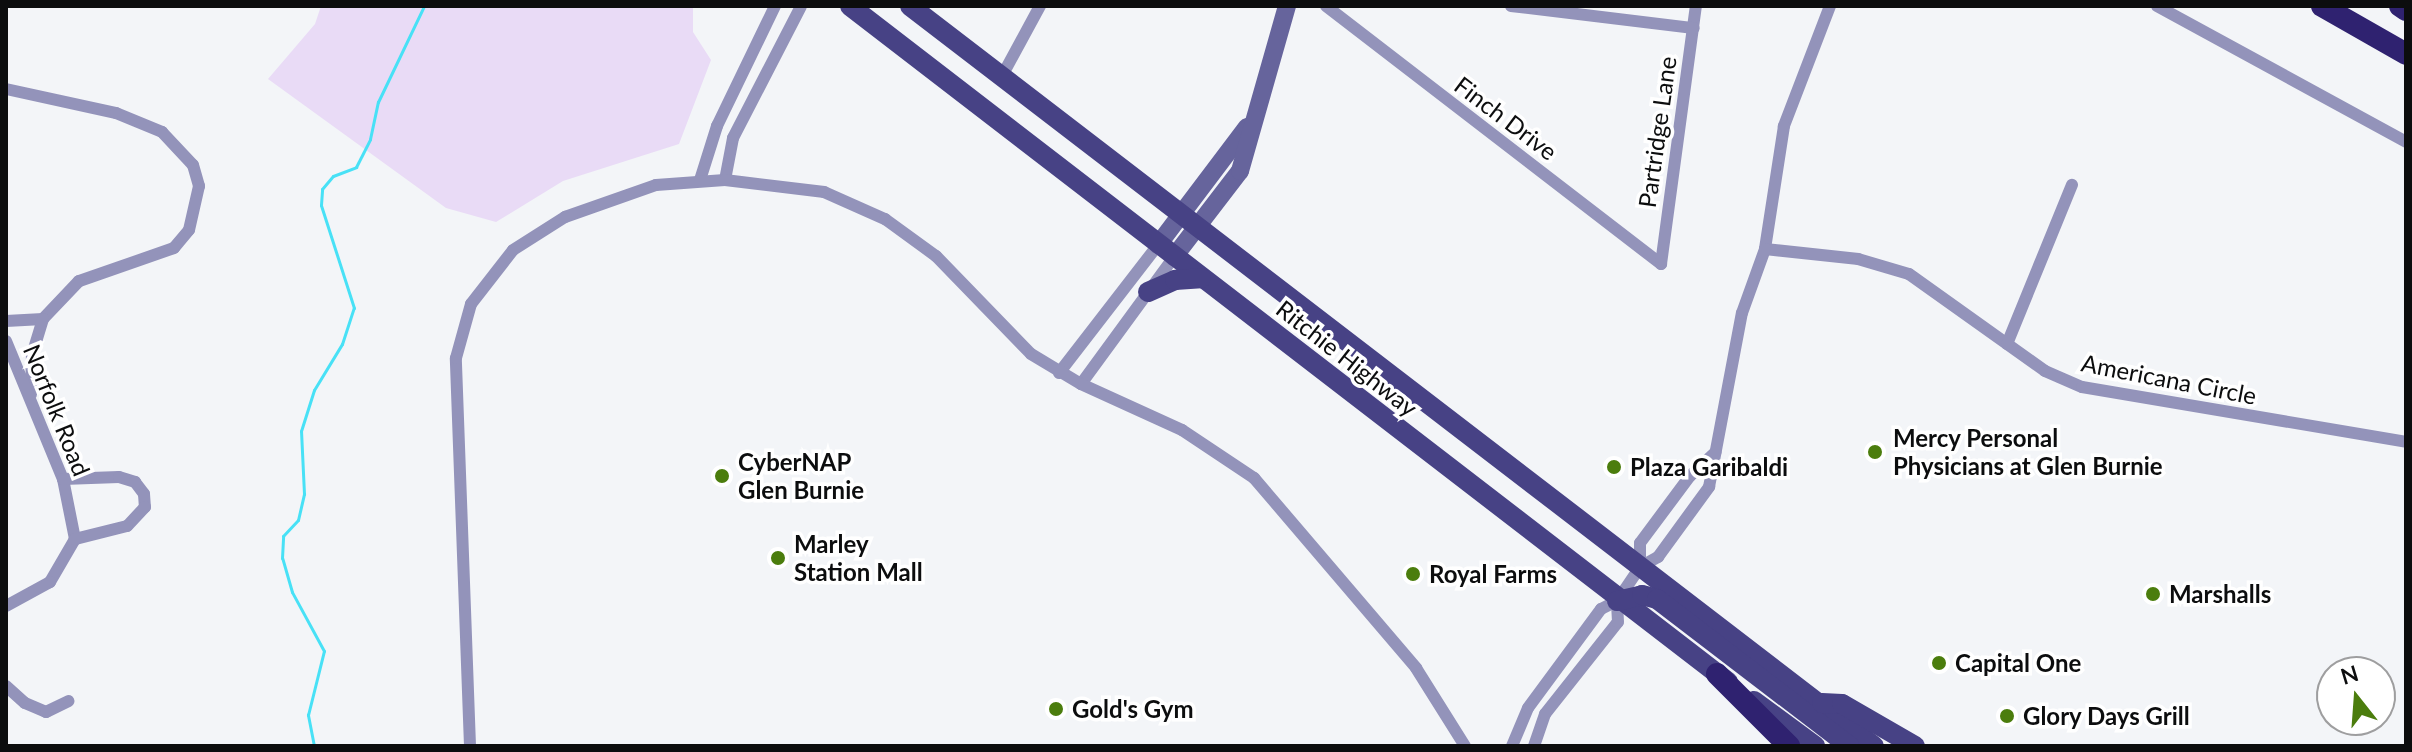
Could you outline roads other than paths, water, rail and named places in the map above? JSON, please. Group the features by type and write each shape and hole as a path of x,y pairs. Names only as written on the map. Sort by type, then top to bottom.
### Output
{"highway":[{"path":"2322,6 2406,54"},
{"path":"2400,6 2406,10"},
{"path":"1717,674 1789,746"}],"main road":[{"name":"Ritchie Highway","path":"850,6 1617,601 1815,746"},
{"name":"Ritchie Highway","path":"910,6 1874,746"},
{"path":"1166,251 1190,220 1256,115 1287,6"},
{"path":"1148,292 1175,280 1201,278"},
{"path":"1617,601 1642,595 1657,599 1849,746"},
{"path":"1818,703 1842,704 1915,746"}],"street":[{"path":"700,180 717,126 775,6"},
{"path":"725,180 733,138 801,6"},
{"path":"1002,76 1040,6"},
{"name":"Finch Drive","path":"1326,6 1661,264"},
{"path":"1511,6 1694,28"},
{"name":"Partridge Lane","path":"1661,264 1696,6"},
{"path":"1512,746 1528,708 1601,609 1617,601 1640,567 1658,557 1700,504 1716,452 1742,313 1765,249 1784,126 1830,6"},
{"path":"2157,6 2406,142"},
{"path":"6,89 116,113 162,132 193,165 199,186 189,230 174,248 79,281 43,319 32,354 31,401"},
{"path":"470,746 456,358 471,304 513,250 565,217 622,193 700,180 725,180 824,192 885,219 936,256 1002,329 1059,373 1182,430 1254,478 1416,668 1465,746"},
{"path":"2007,344 2072,185"},
{"name":"Americana Circle","path":"1765,249 1896,268 1923,282 2045,371 2111,394 2406,442"},
{"path":"1059,373 1166,251"},
{"path":"1081,384 1148,292 1166,251"},
{"path":"6,321 43,319"},
{"name":"Norfolk Road","path":"6,341 63,479 75,539"},
{"path":"1640,567 1640,543 1690,476 1716,452"},
{"path":"6,606 50,582 75,539 127,526 140,517 144,494 135,482 119,477 63,479"},
{"path":"1534,746 1545,714 1618,622 1617,601"},
{"path":"6,686 25,703 46,712 69,701"}],"waterway":[{"path":"314,746 308,715 324,651 292,592 282,558 283,536 298,520 304,494 301,431 314,390 342,344 354,308 321,205 322,189 333,176 356,167 370,139 378,102 424,6"}],"place":[{"name":"Mercy Personal Physicians at Glen Burnie","path":"1875,452"},
{"name":"Plaza Garibaldi","path":"1614,467"},
{"name":"CyberNAP Glen Burnie","path":"722,476"},
{"name":"Marley Station Mall","path":"778,558"},
{"name":"Royal Farms","path":"1413,574"},
{"name":"Marshalls","path":"2153,594"},
{"name":"Capital One","path":"1939,663"},
{"name":"Gold's Gym","path":"1056,709"},
{"name":"Glory Days Grill","path":"2007,716"}]}
